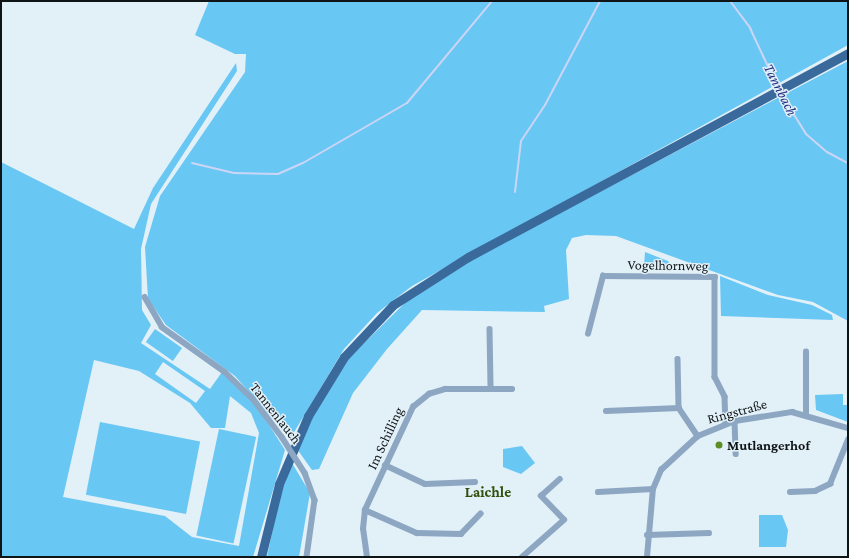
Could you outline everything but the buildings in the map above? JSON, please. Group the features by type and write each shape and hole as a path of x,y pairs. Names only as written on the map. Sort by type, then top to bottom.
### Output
{"main road":[{"path":"261,557 272,504 289,457 311,410 344,357 403,298 495,243 848,53"}],"street":[{"name":"Vogelhornweg","path":"588,334 603,276 715,278 715,377 725,397 726,424"},
{"name":"Tannenlauch","path":"145,297 162,327 225,372 254,400 282,437 305,473 315,500 307,557"},
{"path":"490,329 491,389"},
{"path":"806,352 806,414"},
{"path":"678,359 679,408 698,436"},
{"name":"Im Schilling","path":"367,557 363,529 366,510 413,407 429,394 445,389 512,389"},
{"path":"606,411 679,408"},
{"name":"Ringstraße","path":"647,557 647,535 652,489 661,470 698,436 726,424 773,414 806,414 848,428"},
{"path":"736,422 736,454"},
{"path":"790,492 820,490 830,484 848,440"},
{"path":"386,465 425,484 475,482"},
{"path":"522,557 564,520 541,496 560,479"},
{"path":"598,492 652,489"},
{"path":"366,510 417,533 460,534 480,514"},
{"path":"647,535 709,533"}],"shaded area":[{"path":"209,1 848,1 848,45 412,286 377,313 344,349 290,439 235,376 166,325 148,299 145,247 160,196 245,72 246,54 235,54 195,35"},
{"path":"848,61 848,321 813,302 778,295 616,236 586,235 572,238 566,250 569,299 544,306 545,312 422,310 387,349 353,393 319,469 312,470 297,449 316,411 350,357 408,300 463,264"},
{"path":"236,63 237,71 151,204 141,249 142,310 151,325 141,343 210,389 222,372 255,403 285,450 253,557 1,557 1,162 134,229 153,188","holes":["94,360 139,371 190,403 211,428 225,428 230,396 251,413 259,433 239,546 192,537 165,516 63,497","163,362 205,391 196,403 155,374"]},
{"path":"645,252 668,261 673,268 644,266"},
{"path":"720,276 768,295 812,305 832,315 833,320 721,316"},
{"path":"155,329 182,348 173,361 146,342"},
{"path":"843,394 843,405 848,405 848,422 816,410 815,395"},
{"path":"100,422 200,441 186,514 86,495"},
{"path":"219,429 256,437 234,544 196,536"},
{"path":"522,446 535,463 521,474 503,467 503,449"},
{"path":"292,463 310,493 299,557 267,557 279,499"},
{"path":"759,515 782,515 788,530 786,547 759,547"}],"waterway":[{"path":"192,163 234,173 278,174 303,163 407,103 492,1"},
{"path":"515,192 521,141 545,105 600,1"},
{"name":"Tannbach","path":"730,1 750,28 778,88"},
{"name":"Tannbach","path":"780,92 806,134 827,152 848,163"}],"place":[{"name":"Mutlangerhof","path":"719,445"}],"district":[{"name":"Laichle","path":"488,493"}]}
